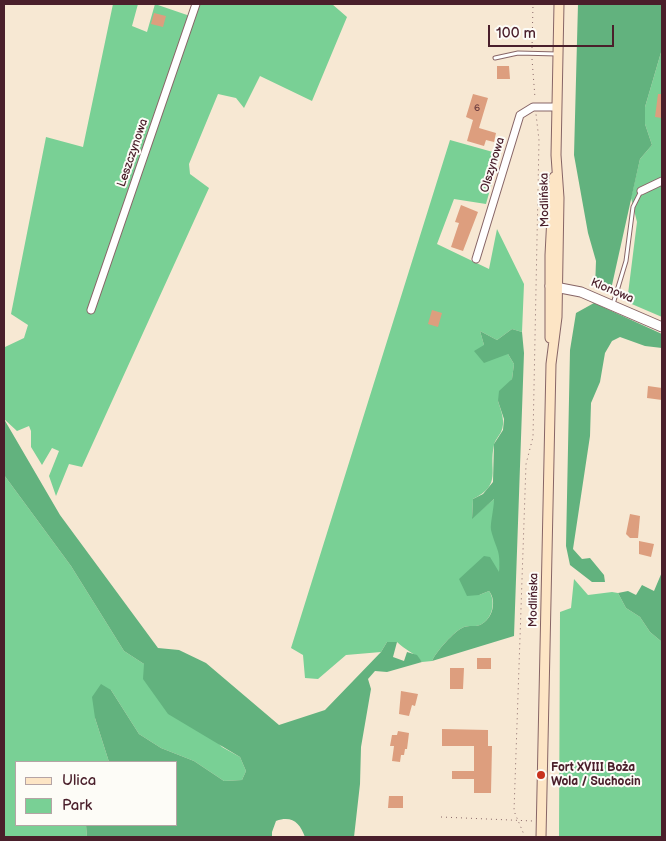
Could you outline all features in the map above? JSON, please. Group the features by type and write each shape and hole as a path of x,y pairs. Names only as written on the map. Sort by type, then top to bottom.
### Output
{"main road":[{"name":"Modlińska","path":"541,837 553,286 551,199 556,156 559,4"}],"street":[{"name":"Leszczynowa","path":"91,310 196,4"},
{"path":"536,107 557,107"},
{"name":"Olszynowa","path":"476,259 520,114 536,107"},
{"path":"641,192 662,181"},
{"name":"Klonowa","path":"553,286 574,289 662,327"}],"lane":[{"path":"495,58 532,53 558,54"},
{"path":"613,305 626,261 632,207 641,192"}],"path":[{"path":"525,837 514,811 526,464 533,427 539,140 532,53 533,4"},
{"path":"441,818 542,821"}],"green space":[{"path":"113,4 138,4 132,26 147,32 155,4 190,16 194,4 332,4 347,17 312,101 260,76 244,108 236,98 218,94 189,164 190,174 209,188 82,467 69,464 56,496 49,476 59,451 52,448 42,465 31,447 31,431 29,426 17,431 4,419 4,352 5,347 24,338 28,325 11,314 46,137 83,147"},
{"path":"578,4 662,4 662,49 645,107 645,124 652,145 640,159 610,294 595,288 596,261 588,233 574,155"},
{"path":"662,49 662,317 627,302 637,222 631,198 640,159 652,145 645,124 645,107"},
{"path":"450,140 500,154 486,204 454,199 437,244 489,269 497,229 524,284 522,332 512,329 497,340 480,331 484,345 508,354 514,364 512,379 498,401 503,416 503,424 494,445 491,482 488,488 473,499 472,518 494,499 495,512 491,528 501,555 499,574 479,595 489,591 493,605 492,610 488,619 480,625 464,627 455,633 441,647 432,661 422,662 397,642 387,642 381,652 346,655 318,679 305,678 303,655 291,648"},
{"path":"594,303 662,334 662,348 645,346 620,337 612,341 605,353 600,382 591,403 590,436 573,549 582,559 590,558 604,575 605,582 592,582 570,565 566,546 570,350 576,313"},
{"path":"512,329 522,332 524,353 514,636 432,661 441,647 455,633 464,627 480,625 488,619 492,610 493,600 489,591 479,595 467,596 459,579 484,556 490,557 499,572 499,554 491,530 494,499 472,519 473,499 483,494 493,482 494,444 503,430 504,419 498,401 499,391 512,379 514,364 508,354 484,363 474,351 484,345 480,331 497,340"},
{"path":"4,419 60,515 158,648 179,650 206,663 279,725 325,710 381,652 387,642 397,642 393,657 404,661 407,652 417,655 422,662 387,672 375,671 368,679 371,689 361,747 360,784 354,837 305,837 295,821 282,819 276,821 272,837 87,837 86,826 178,826 178,761 109,761 95,718 92,697 101,684 111,690 139,734 161,748 194,761 224,781 242,780 246,771 240,757 168,714 143,679 144,664 124,651 71,566 4,475"},
{"path":"4,475 71,566 124,651 144,664 222,747 240,757 246,771 242,780 224,781 194,761 161,748 139,734 111,690 95,718 109,761 15,761 15,826 86,826 87,837 4,837"},
{"path":"662,572 662,642 650,632 640,617 626,608 618,593 628,591 636,595 642,585 654,591"},
{"path":"574,579 588,595 618,593 626,608 640,617 650,632 662,642 662,837 559,837 560,612 571,608"}],"building":[{"path":"154,13 166,16 163,27 151,24"},
{"path":"497,66 509,66 510,79 497,79"},
{"path":"473,94 488,98 479,128 496,133 494,142 486,140 484,146 467,141 473,120 466,117"},
{"path":"658,94 662,94 662,118 655,117"},
{"path":"461,205 478,212 463,251 451,247 459,223 455,222"},
{"path":"432,310 442,313 438,327 428,324"},
{"path":"648,386 662,388 662,400 647,398"},
{"path":"630,514 640,516 638,538 630,538 626,534"},
{"path":"639,541 654,544 651,557 639,554"},
{"path":"477,658 491,658 491,669 477,669"},
{"path":"450,668 464,668 463,689 450,689"},
{"path":"401,691 418,694 415,706 412,705 409,716 399,714"},
{"path":"442,729 488,730 488,746 492,746 491,793 474,793 474,779 452,779 452,771 474,771 474,746 442,746"},
{"path":"398,731 409,733 407,749 405,749 404,755 401,755 400,762 392,761 394,746 390,746 392,735 397,735"},
{"path":"389,796 403,796 403,808 388,808"}],"place":[{"name":"Fort XVIII Boża Wola / Suchocin","path":"541,775"}]}
